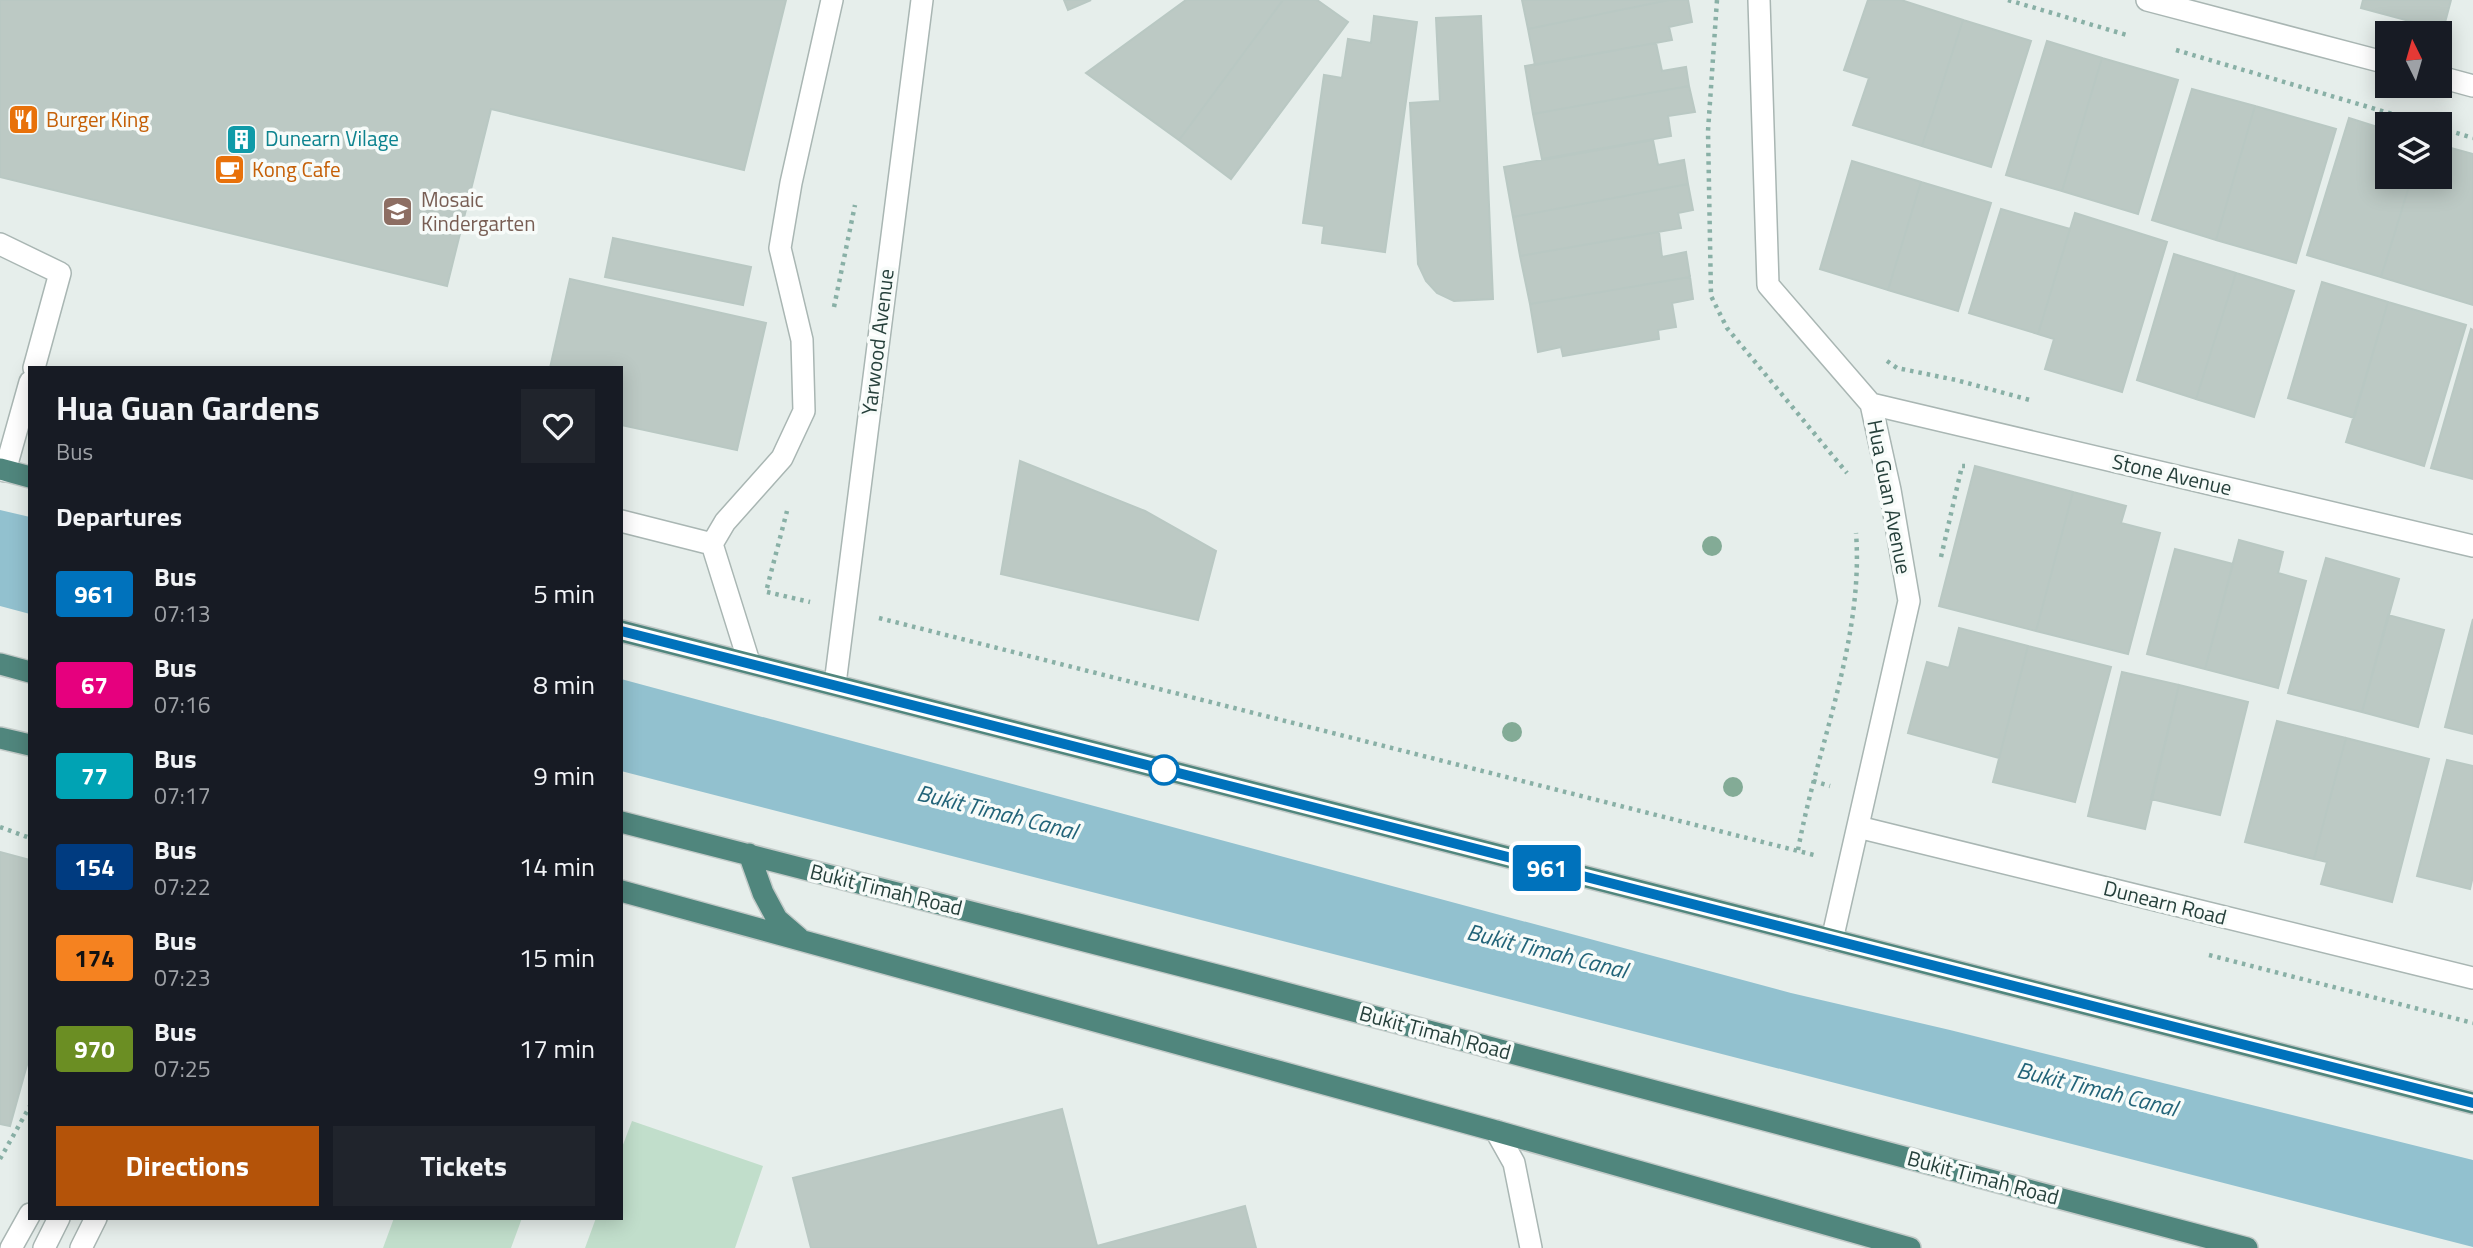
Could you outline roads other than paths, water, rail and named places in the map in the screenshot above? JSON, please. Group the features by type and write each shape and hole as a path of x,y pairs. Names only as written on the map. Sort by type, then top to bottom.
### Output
{"highway":[{"path":"3,470 28,476"},
{"path":"623,631 2473,1103"},
{"path":"0,664 28,671"},
{"path":"0,738 28,745"},
{"name":"Bukit Timah Road","path":"623,822 1267,988 2247,1248"},
{"path":"749,854 763,893 777,919 802,941"},
{"path":"623,892 1496,1131 1910,1248"}],"street":[{"path":"749,662 712,544 725,522 782,457 804,411 802,340 780,248 791,183 832,0"},
{"name":"Yarwood Avenue","path":"835,684 922,0"},
{"name":"Hua Guan Avenue","path":"1759,0 1768,285 1871,404 1909,601 1832,940"},
{"path":"2147,0 2375,60"},
{"path":"2452,80 2473,86"},
{"path":"0,244 60,273 35,366"},
{"path":"3,470 28,389"},
{"name":"Stone Avenue","path":"1871,404 2473,546"},
{"path":"623,522 712,544"},
{"name":"Dunearn Road","path":"1858,827 2473,978"},
{"path":"1496,1131 1514,1163 1531,1248"},
{"path":"11,1248 28,1217"},
{"path":"44,1248 58,1220"},
{"path":"81,1248 95,1220"}],"water":[{"path":"0,510 28,517 28,613 0,606"},
{"name":"Bukit Timah Canal","path":"623,680 1791,993 2473,1160 2473,1247 623,772"}],"place":[{"name":"Burger King","path":"23,120"},
{"name":"Dunearn Vilage","path":"242,139"},
{"name":"Kong Cafe","path":"229,170"},
{"name":"Mosaic Kindergarten","path":"398,212"}]}
